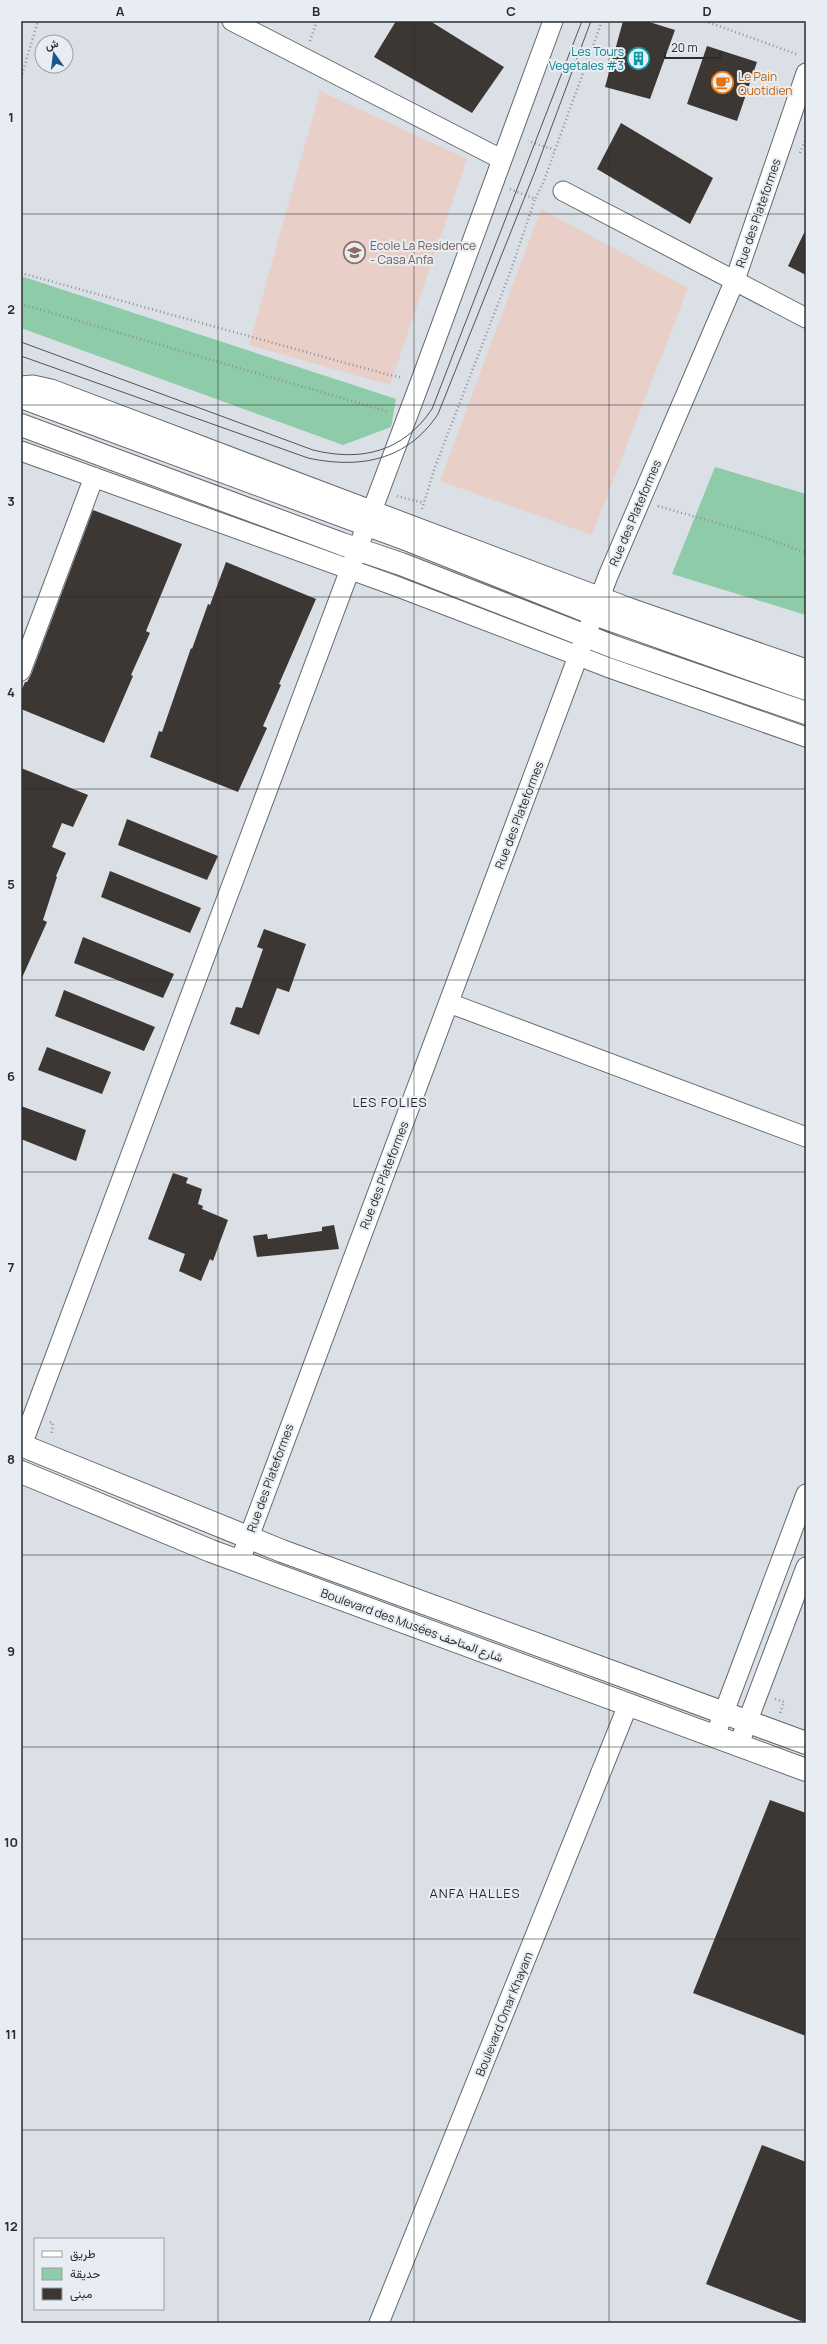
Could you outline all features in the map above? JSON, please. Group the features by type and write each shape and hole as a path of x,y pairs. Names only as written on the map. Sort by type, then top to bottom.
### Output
{"street":[{"path":"232,21 501,160"},
{"path":"553,21 424,372 406,417 380,492 349,570 22,1445 248,1537 806,1743"},
{"name":"Rue des Plateformes","path":"240,1561 597,605 735,280 806,73"},
{"path":"563,191 806,318"},
{"path":"21,386 33,385 51,389 369,518 411,541 597,605 806,669"},
{"path":"21,397 369,518 416,526 597,605 806,690"},
{"path":"21,425 357,550 401,564 582,646 806,737"},
{"path":"21,451 393,585 582,646 806,713"},
{"path":"21,671 94,477"},
{"path":"449,1003 806,1137"},
{"name":"Boulevard des Musées شارع المتاحف","path":"21,1472 240,1561 806,1770"},
{"path":"715,1736 806,1494"},
{"path":"739,1744 806,1567"},
{"name":"Boulevard Omar Khayam","path":"379,2323 628,1705"}],"path":[{"path":"21,78 38,21"},
{"path":"416,526 435,467 511,270 535,199 544,181 602,21"},
{"path":"705,21 806,58"},
{"path":"510,135 555,150"},
{"path":"493,182 535,199"},
{"path":"21,273 400,378 406,365 424,372"},
{"path":"21,304 406,417"},
{"path":"380,492 424,503"},
{"path":"640,501 755,534 806,553"}],"shaded area":[{"name":"Ecole La Residence - Casa Anfa","path":"320,91 467,159 390,385 249,345"},
{"path":"541,209 688,288 592,535 440,481"}],"green space":[{"path":"21,276 396,399 391,427 343,445 21,328"},
{"path":"715,467 806,494 806,615 672,574"}],"building":[{"path":"396,21 430,21 504,67 472,113 374,57"},
{"name":"Les Tours Vegetales #3","path":"623,21 646,21 675,30 650,99 605,87"},
{"path":"707,46 757,62 737,121 687,104"},
{"path":"621,123 713,178 690,224 597,169"},
{"path":"806,229 806,275 788,266"},
{"path":"93,510 182,544 146,631 150,633 131,675 133,676 104,743 21,709 21,692 25,682 27,682 31,675"},
{"path":"226,562 316,599 279,684 281,685 263,726 267,728 238,792 150,757 159,731 162,732 191,648 192,649 208,604 210,605"},
{"path":"21,768 88,795 73,827 62,823 52,847 66,853 56,876 57,877 43,920 47,922 21,980"},
{"path":"127,819 218,856 207,880 118,845"},
{"path":"110,871 201,908 190,933 101,897"},
{"path":"264,929 306,944 289,992 277,988 259,1035 230,1024 236,1007 242,1008 263,949 257,947"},
{"path":"83,937 174,974 163,998 74,963"},
{"path":"64,990 155,1027 144,1051 55,1016"},
{"path":"47,1047 111,1072 102,1094 38,1070"},
{"path":"21,1106 86,1130 76,1161 21,1139"},
{"path":"173,1173 188,1178 186,1183 202,1189 198,1204 203,1206 202,1209 228,1220 213,1261 210,1259 201,1281 179,1271 185,1254 148,1239"},
{"path":"334,1225 339,1249 257,1257 253,1236 267,1234 268,1239 322,1231 322,1227"},
{"path":"770,1800 806,1813 806,2036 693,1993"},
{"path":"762,2145 806,2162 806,2323 706,2284"}],"tram line":[{"path":"21,342 313,450 348,455 364,454 380,450 394,444 421,424 432,409 582,21"},
{"path":"21,356 308,458 345,462 363,461 380,458 397,451 412,442 426,430 438,414 534,174 591,21"}],"place":[{"name":"Les Tours Vegetales #3","path":"639,58"},
{"name":"Le Pain Quotidien","path":"722,83"},
{"name":"Ecole La Residence - Casa Anfa","path":"355,252"}],"district":[{"name":"LES FOLIES","path":"390,1102"},
{"name":"ANFA HALLES","path":"475,1893"}]}
